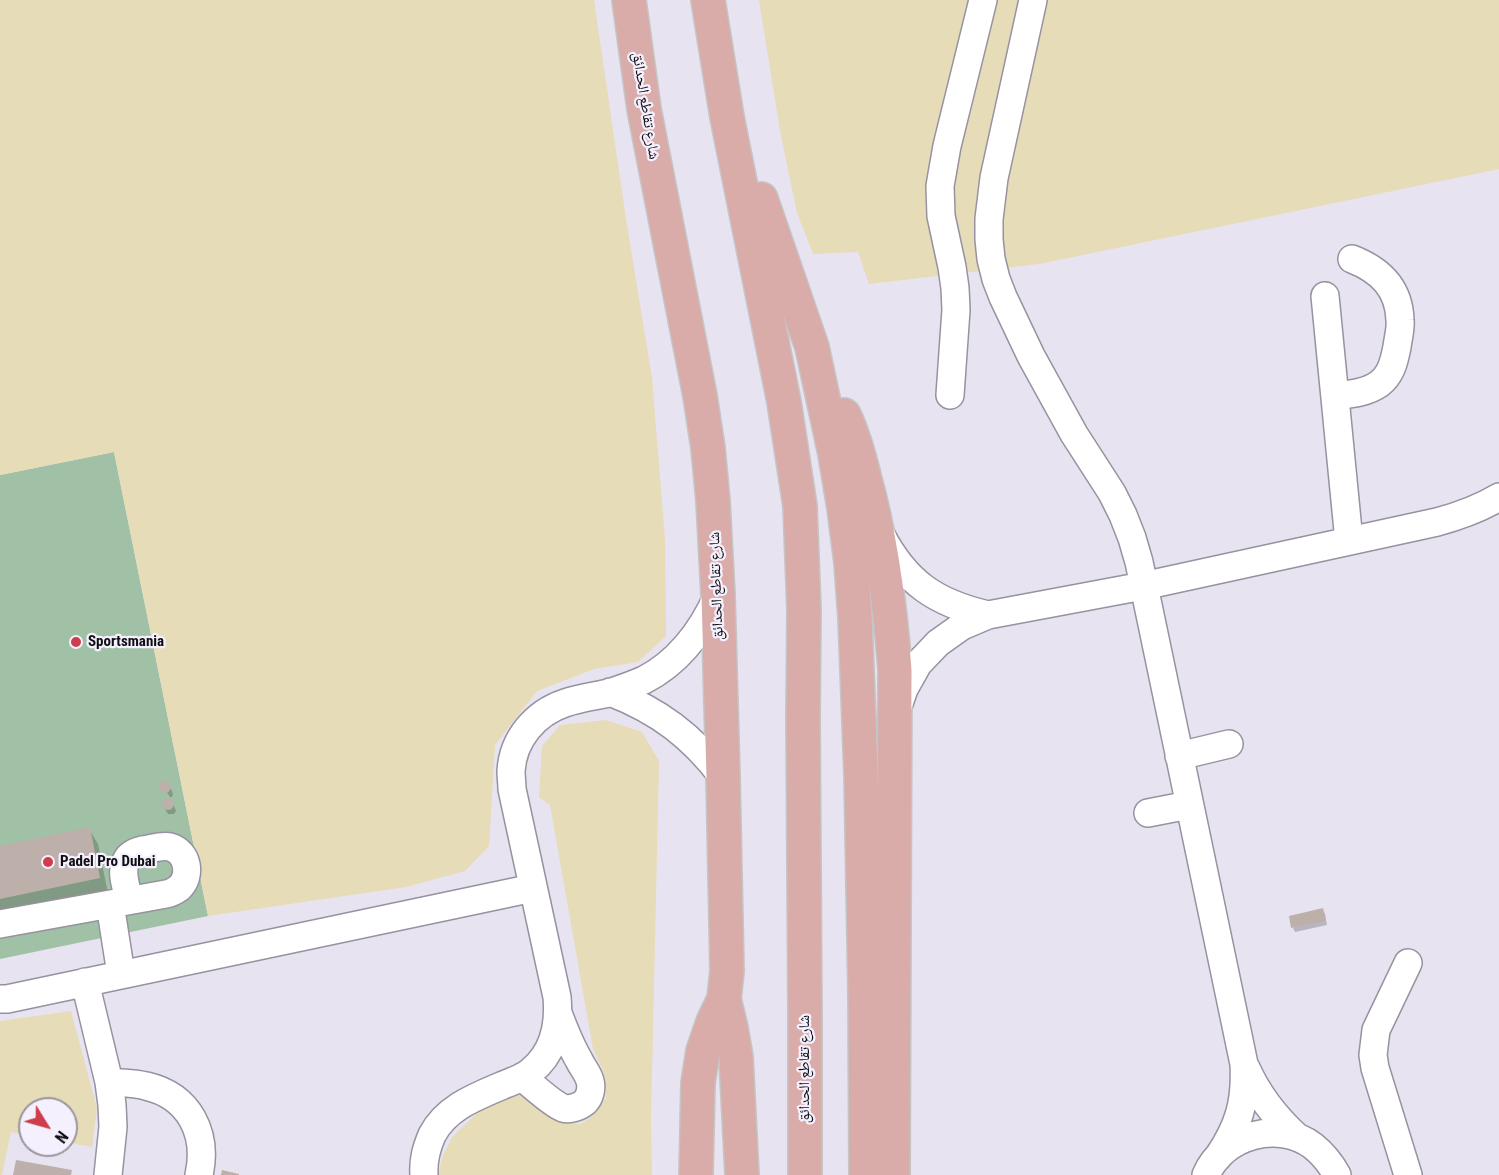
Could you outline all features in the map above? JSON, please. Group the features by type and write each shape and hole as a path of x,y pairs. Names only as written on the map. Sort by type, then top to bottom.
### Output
{"main road":[{"name":"شارع تقاطع الحدائق","path":"629,0 644,109 703,417 713,501 718,595 727,971 724,999 703,1051 698,1083 696,1175"},
{"name":"شارع تقاطع الحدائق","path":"708,0 727,117 784,402 800,506 804,610 802,717 806,1018 805,1175"},
{"path":"727,117 752,175 812,347 836,454 844,508 852,585 861,775 866,1175"},
{"path":"812,347 846,420 859,457 879,531 892,624 895,670 893,1175"},
{"path":"724,999 736,1058 742,1175"}],"street":[{"path":"950,395 956,310 955,288 941,216 940,186 947,146 983,0"},
{"path":"1033,0 994,178 989,219 991,259 1003,297 1031,356 1051,396 1112,493 1123,515 1137,554 1244,1064 1243,1104 1233,1132 1212,1166"},
{"path":"952,267 991,259"},
{"path":"1335,396 1358,393 1381,382 1389,373 1394,362 1401,322 1395,294 1387,282 1365,264 1352,259"},
{"path":"1325,296 1349,541"},
{"path":"894,716 904,689 918,664 938,643 962,626 988,615 1143,586 1349,541 1461,515 1499,497"},
{"path":"879,531 899,565 922,588 942,601 988,615"},
{"path":"424,1175 423,1163 427,1146 435,1130 446,1116 475,1096 522,1077 534,1068 552,1043 557,1029 556,997 512,789 511,771 514,753 522,736 533,722 548,710 565,702 610,692 645,679 662,669 676,658 701,629 718,595"},
{"path":"610,692 654,712 674,726 700,750 723,777"},
{"path":"1179,756 1229,744"},
{"path":"1148,813 1189,805"},
{"path":"0,999 533,888"},
{"path":"0,924 120,902 121,974"},
{"path":"1408,963 1376,1030 1373,1055 1408,1175"},
{"path":"85,982 109,1082 113,1127 108,1175"},
{"path":"522,1077 563,1108 578,1107 589,1096 590,1081 571,1045 558,1013"},
{"path":"1244,1064 1260,1097 1271,1111 1297,1137 1313,1146 1326,1158 1337,1175"},
{"path":"109,1082 145,1085 162,1091 178,1101 190,1114 198,1130 202,1148 199,1175"},
{"path":"1212,1166 1230,1145 1246,1137 1263,1133 1280,1133 1297,1137"}],"green space":[{"name":"Sportsmania","path":"114,452 208,916 0,959 0,475"}],"sand":[{"path":"0,0 594,0 652,378 665,539 666,636 638,662 594,669 537,691 495,745 489,846 465,871 406,887 208,916 114,452 0,475"},
{"path":"759,0 1499,0 1499,169 1039,264 869,284 858,252 813,254 797,213 780,131"},
{"path":"606,720 642,732 659,761 651,1118 652,1175 438,1175 442,1158 452,1137 474,1116 498,1100 521,1095 564,1123 581,1124 594,1114 606,1098 604,1073 593,1049 550,805 539,797 542,746 560,725"},
{"path":"71,1011 97,1108 92,1147 78,1144 78,1097 18,1097 18,1133 11,1132 2,1175 0,1175 0,1021"}],"building":[{"path":"167,781 170,782 170,792 163,793 160,792 159,785 160,782"},
{"path":"170,798 173,799 173,809 166,810 163,809 162,802 163,799"},
{"name":"Padel Pro Dubai","path":"90,827 100,878 0,899 0,846"},
{"path":"1323,908 1326,921 1291,928 1289,916"},
{"path":"16,1160 72,1170 71,1175 13,1175"},
{"path":"222,1170 239,1174 239,1175 221,1175"}],"place":[{"name":"Sportsmania","path":"76,642"},
{"name":"Padel Pro Dubai","path":"48,862"}]}
